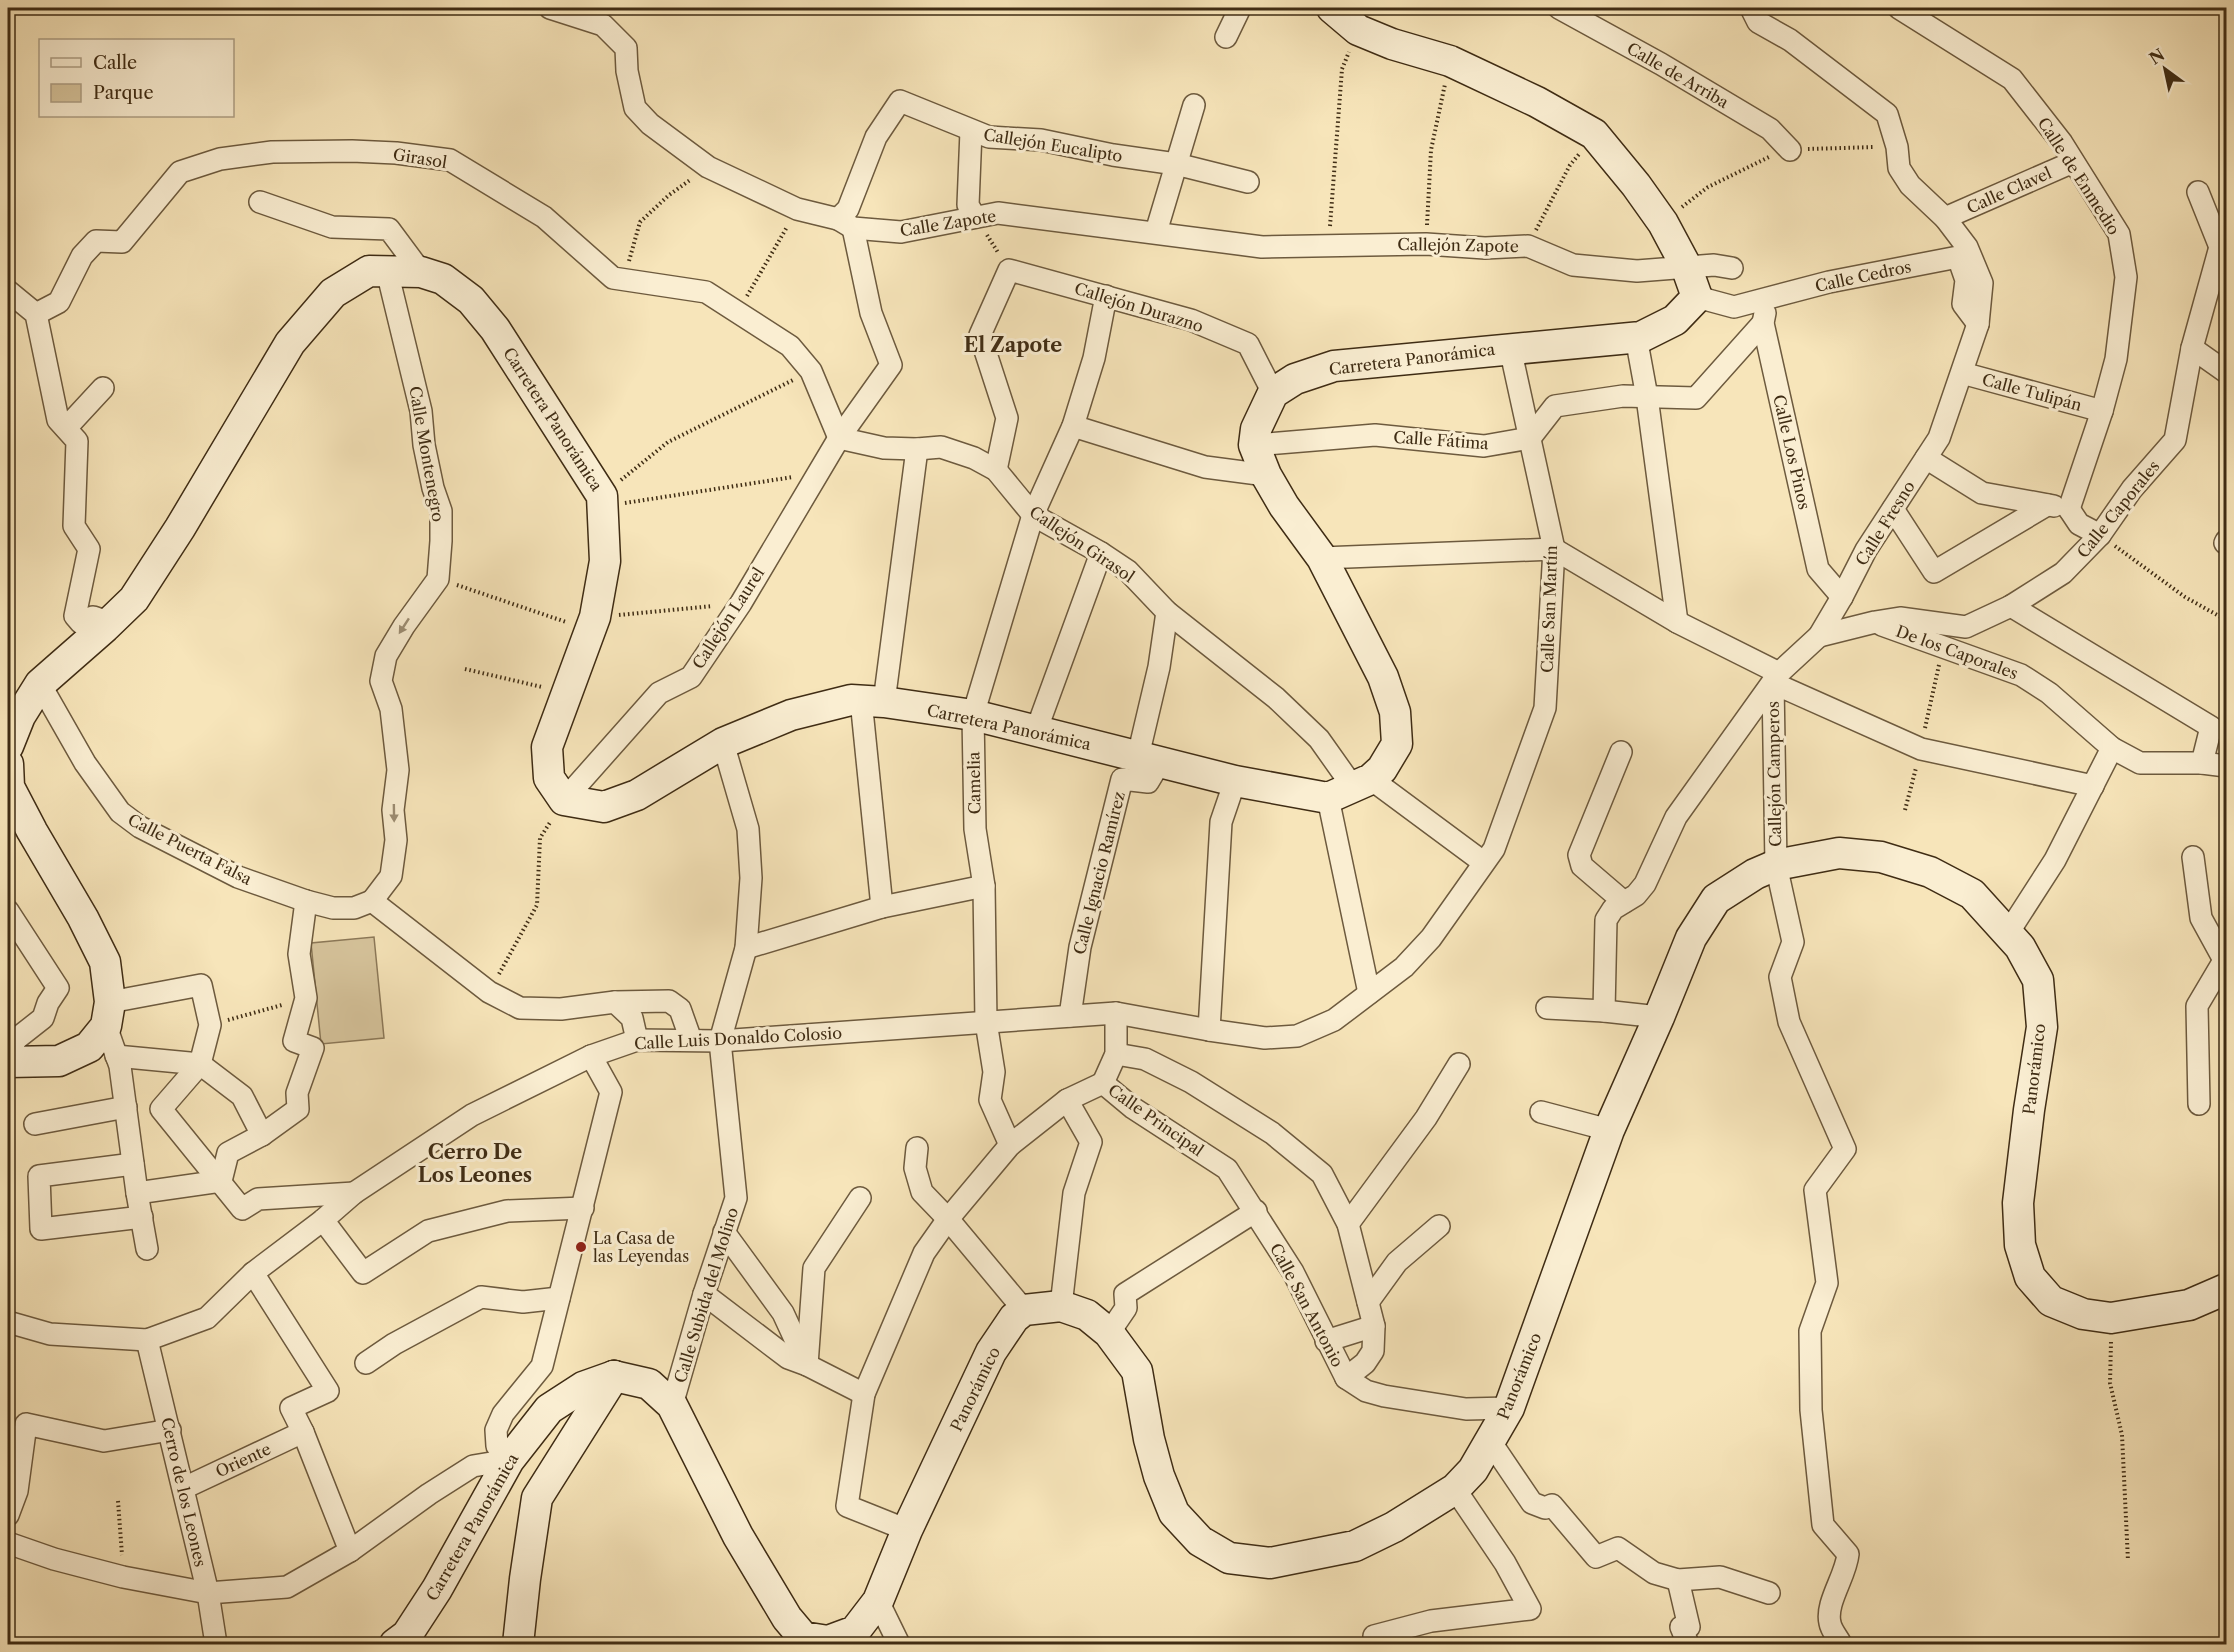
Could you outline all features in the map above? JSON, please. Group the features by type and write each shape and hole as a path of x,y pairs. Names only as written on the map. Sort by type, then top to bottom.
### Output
{"street":[{"name":"Calle Zapote","path":"550,8 603,25 626,48 627,71 635,108 650,124 708,167 797,209 845,223 901,232 998,213 1262,247"},
{"path":"1226,37 1240,8"},
{"path":"1332,8 1358,30 1392,44 1450,61 1537,102 1593,134 1636,185 1663,223 1686,266 1697,297"},
{"name":"Calle de Arriba","path":"1559,8 1661,64 1770,129 1790,150"},
{"name":"Calle Fresno","path":"1604,1011 1606,920 1613,909 1636,894 1645,884 1676,817 1776,678 1819,636 1866,549 1939,438 1978,324 1982,283 1967,248 1945,218 1910,186 1899,168 1897,147 1887,114 1790,40 1758,22 1751,8"},
{"name":"Calle de Enmedio","path":"1899,8 2012,80 2062,143 2119,234 2126,277 2116,359 2102,411 2069,509"},
{"name":"Callejón Eucalipto","path":"845,223 848,209 876,137 900,101 989,137 1041,140 1113,155 1176,164 1248,182"},
{"path":"1156,232 1194,105"},
{"path":"971,131 968,205 975,217"},
{"name":"Girasol","path":"36,314 59,302 82,256 96,241 122,242 180,172 220,159 272,152 396,153 450,160 544,217 613,278 706,292 790,346 811,371 839,438"},
{"name":"Calle Clavel","path":"1945,218 2073,162"},
{"path":"2198,192 2223,249"},
{"path":"260,202 332,227 389,229 421,272"},
{"path":"839,438 891,365 871,313 845,223"},
{"name":"Callejón Zapote","path":"1262,247 1426,244 1485,248 1528,246 1573,265 1637,270 1686,266"},
{"name":"Calle Caporales","path":"1875,622 1900,618 1966,627 2011,606 2063,573 2100,535 2132,489 2175,440 2192,348 2223,249"},
{"name":"Calle Cedros","path":"1697,297 1734,307 1829,282 1958,257 1966,280 1964,304 1978,324"},
{"path":"1686,266 1713,265 1732,268"},
{"path":"996,470 1007,418 980,334 1010,270"},
{"name":"Callejón Durazno","path":"1010,270 1191,320 1248,344 1273,393"},
{"name":"Carretera Panorámica","path":"8,746 20,717 40,684 134,599 180,528 290,343 333,293 369,271 421,272 443,279 471,300 495,329 603,501 605,561 582,621 566,696 547,747 549,778 564,800 604,807 637,795 674,775 723,743 790,715 851,699 973,715 1235,781 1351,788"},
{"name":"Calle Montenegro","path":"387,272 422,411 424,445 433,488 441,511 438,579"},
{"path":"8,291 36,314 58,420 77,441 74,526 89,549 75,616 81,623 93,617 105,627"},
{"name":"Camelia","path":"1010,1145 990,1100 994,1072 986,1022 984,886 975,829 973,715 1033,515 1073,426 1094,358 1106,296"},
{"name":"Carretera Panorámica","path":"1273,393 1295,379 1334,366 1641,337 1675,320 1697,297"},
{"name":"Calle Los Pinos","path":"1767,298 1763,323 1818,568 1842,597"},
{"path":"1530,438 1555,406 1623,396 1696,398 1763,323"},
{"path":"1636,337 1647,397 1677,622"},
{"name":"Calle San Martín","path":"1483,862 1494,849 1545,708 1554,549 1510,348"},
{"path":"2192,348 2226,372"},
{"name":"Calle Tulipán","path":"1962,373 2102,411"},
{"path":"66,428 103,388"},
{"path":"1273,393 1256,429 1254,445 1266,475 1284,506 1322,558 1383,677 1395,712 1397,744 1382,769 1351,788"},
{"path":"1073,426 1205,467 1266,475"},
{"name":"Calle Fátima","path":"1254,445 1375,435 1484,446 1530,438"},
{"name":"Callejón Girasol","path":"839,438 884,448 941,447 974,458 996,470 1033,515 1128,571 1167,612 1276,698 1319,739 1351,788"},
{"name":"Callejón Laurel","path":"564,800 659,693 690,677 741,603 839,438"},
{"path":"882,907 876,834 872,701 917,449"},
{"path":"1926,458 1982,493 2069,509 2079,524 2100,535"},
{"path":"1893,509 1934,572 2047,505"},
{"path":"1322,558 1554,549 1776,678 1921,749 2093,786"},
{"path":"1036,731 1101,553"},
{"path":"438,579 404,626 386,656 381,681 392,709 399,770 393,810 396,840 392,876 372,901 489,993 520,1008 561,1009 615,1002 669,1001 680,1009 691,1040"},
{"path":"2011,606 2211,727 2202,763"},
{"path":"1149,759 1167,612"},
{"name":"De los Caporales","path":"1819,636 1875,622 2021,675 2049,693 2112,748 2140,763 2202,763 2226,766"},
{"name":"Callejón Camperos","path":"1776,678 1776,865"},
{"name":"Calle Puerta Falsa","path":"40,684 85,763 120,812 140,827 238,877 306,901 333,908 354,908 372,901"},
{"path":"720,1041 746,948 751,878 748,829 723,743"},
{"path":"2008,933 2055,860 2112,748"},
{"path":"1621,752 1579,855 1582,867 1624,902"},
{"name":"Calle Ignacio Ramírez","path":"1070,1016 1080,947 1122,779 1148,782 1149,759"},
{"path":"8,764 9,787 83,918 105,962 108,1014 126,1107 147,1249"},
{"path":"1209,1030 1221,822 1235,781"},
{"path":"1351,788 1483,862"},
{"path":"1351,788 1369,993"},
{"name":"Panorámico","path":"614,1376 649,1384 672,1405 738,1536 787,1618 803,1637 828,1643 855,1631 878,1601 908,1530 991,1352 1014,1318 1024,1310 1061,1306 1087,1315 1109,1333 1137,1371 1151,1448 1174,1513 1200,1541 1229,1558 1270,1563 1354,1546 1394,1527 1455,1489 1473,1470 1509,1408 1610,1130 1691,938 1716,899 1755,874 1776,865 1839,853 1881,857 1930,872 1972,894 2020,947 2038,980 2042,1027 2018,1203 2020,1245 2030,1277 2051,1301 2083,1314 2111,1318 2189,1305 2226,1289"},
{"path":"2193,857 2201,918 2225,959 2197,1006 2199,1104"},
{"name":"Calle Luis Donaldo Colosio","path":"8,1322 50,1334 147,1340 207,1318 253,1273 323,1220 354,1193 472,1115 591,1056 637,1040 720,1041 1116,1013 1265,1038 1297,1036 1334,1020 1404,967 1431,938 1483,862"},
{"path":"1776,865 1793,942 1780,977 1789,1022 1845,1149 1815,1190 1827,1283 1810,1331 1810,1410 1823,1526 1848,1554 1847,1564 1830,1610 1830,1624 1841,1644"},
{"path":"746,948 882,907 984,886"},
{"path":"221,1181 228,1153 262,1135 298,1109 297,1093 313,1048 294,1041 306,998 299,954 306,901"},
{"path":"8,911 58,988 48,1003 43,1018 15,1041 8,1062 59,1061 89,1047 108,1014 201,985 210,1025 200,1064 160,1109 242,1209 258,1199 354,1193"},
{"path":"615,1002 632,1018 637,1040"},
{"path":"1547,1008 1659,1017"},
{"name":"Calle Principal","path":"1116,1013 1116,1054 1103,1083 1133,1108 1227,1169 1256,1211"},
{"name":"Calle Subida del Molino","path":"672,1405 704,1294 736,1198 720,1041"},
{"path":"1116,1054 1145,1059 1200,1088 1272,1133 1322,1174 1348,1224 1374,1326 1373,1351 1365,1363 1346,1378"},
{"path":"116,1056 200,1064 242,1096 262,1135"},
{"path":"509,1460 497,1446 496,1430 503,1414 542,1366 611,1092 591,1056"},
{"path":"1348,1224 1426,1118 1459,1064"},
{"path":"908,1530 847,1506 864,1394 924,1253 948,1219 1010,1145 1067,1100 1103,1083"},
{"path":"1061,1306 1074,1192 1091,1142 1067,1100"},
{"path":"35,1124 126,1107"},
{"path":"1541,1112 1610,1130"},
{"path":"917,1148 915,1168 922,1192 948,1219 1024,1310"},
{"path":"133,1164 39,1176 41,1229 142,1217"},
{"path":"137,1193 221,1181"},
{"path":"807,1365 814,1268 860,1198"},
{"path":"323,1220 363,1273 428,1231 507,1211 583,1208"},
{"path":"1109,1333 1126,1308 1125,1294 1256,1211"},
{"name":"Calle San Antonio","path":"1256,1211 1293,1272 1346,1378 1366,1391 1384,1396 1466,1409 1509,1408"},
{"path":"1368,1302 1397,1262 1439,1226"},
{"path":"724,1232 783,1313 807,1365"},
{"path":"253,1273 328,1390 291,1408 303,1432 350,1551"},
{"path":"704,1294 788,1358 807,1365 864,1394"},
{"path":"366,1363 394,1344 481,1298 523,1302 559,1298"},
{"path":"1326,1341 1374,1326"},
{"name":"Cerro de los Leones","path":"147,1340 208,1593 216,1644"},
{"path":"518,1644 537,1498 614,1376"},
{"name":"Carretera Panorámica","path":"395,1644 407,1635 437,1589 509,1460 549,1409 583,1387 614,1376"},
{"path":"524,1386 549,1409"},
{"path":"8,1515 17,1491 26,1424 104,1441 170,1430"},
{"name":"Oriente","path":"184,1488 303,1432"},
{"path":"1490,1441 1532,1503 1545,1508 1552,1505 1596,1557 1618,1548 1654,1573 1678,1580 1720,1576 1769,1593"},
{"path":"8,1543 54,1559 123,1577 208,1593 287,1587 350,1551 429,1494 473,1466 509,1460"},
{"path":"1374,1636 1431,1621 1530,1609 1505,1563 1455,1489"},
{"path":"1678,1580 1689,1628 1681,1628 1688,1644"},
{"path":"878,1601 899,1644"}],"path":[{"path":"1329,245 1342,69 1358,30"},
{"path":"1426,244 1431,150 1450,61"},
{"path":"1528,246 1570,165 1593,134"},
{"path":"1663,223 1708,187 1760,160 1790,150 1897,147"},
{"path":"623,280 640,222 669,195 708,167"},
{"path":"738,312 797,209"},
{"path":"975,217 1010,270"},
{"path":"603,501 668,442 811,371"},
{"path":"603,501 817,473"},
{"path":"2100,535 2185,597 2226,620"},
{"path":"438,579 564,619 582,621 741,603"},
{"path":"465,669 534,684 566,696"},
{"path":"489,993 537,905 540,838 564,800"},
{"path":"210,1025 306,998"},
{"path":"2111,1318 2110,1383 2122,1435 2128,1561"},
{"path":"118,1501 123,1577"}],"green space":[{"path":"374,937 384,1038 321,1044 311,943"}],"place":[{"name":"La Casa de las Leyendas","path":"581,1247"}],"district":[{"name":"El Zapote","path":"1013,345"},
{"name":"Cerro De Los Leones","path":"475,1164"}]}
